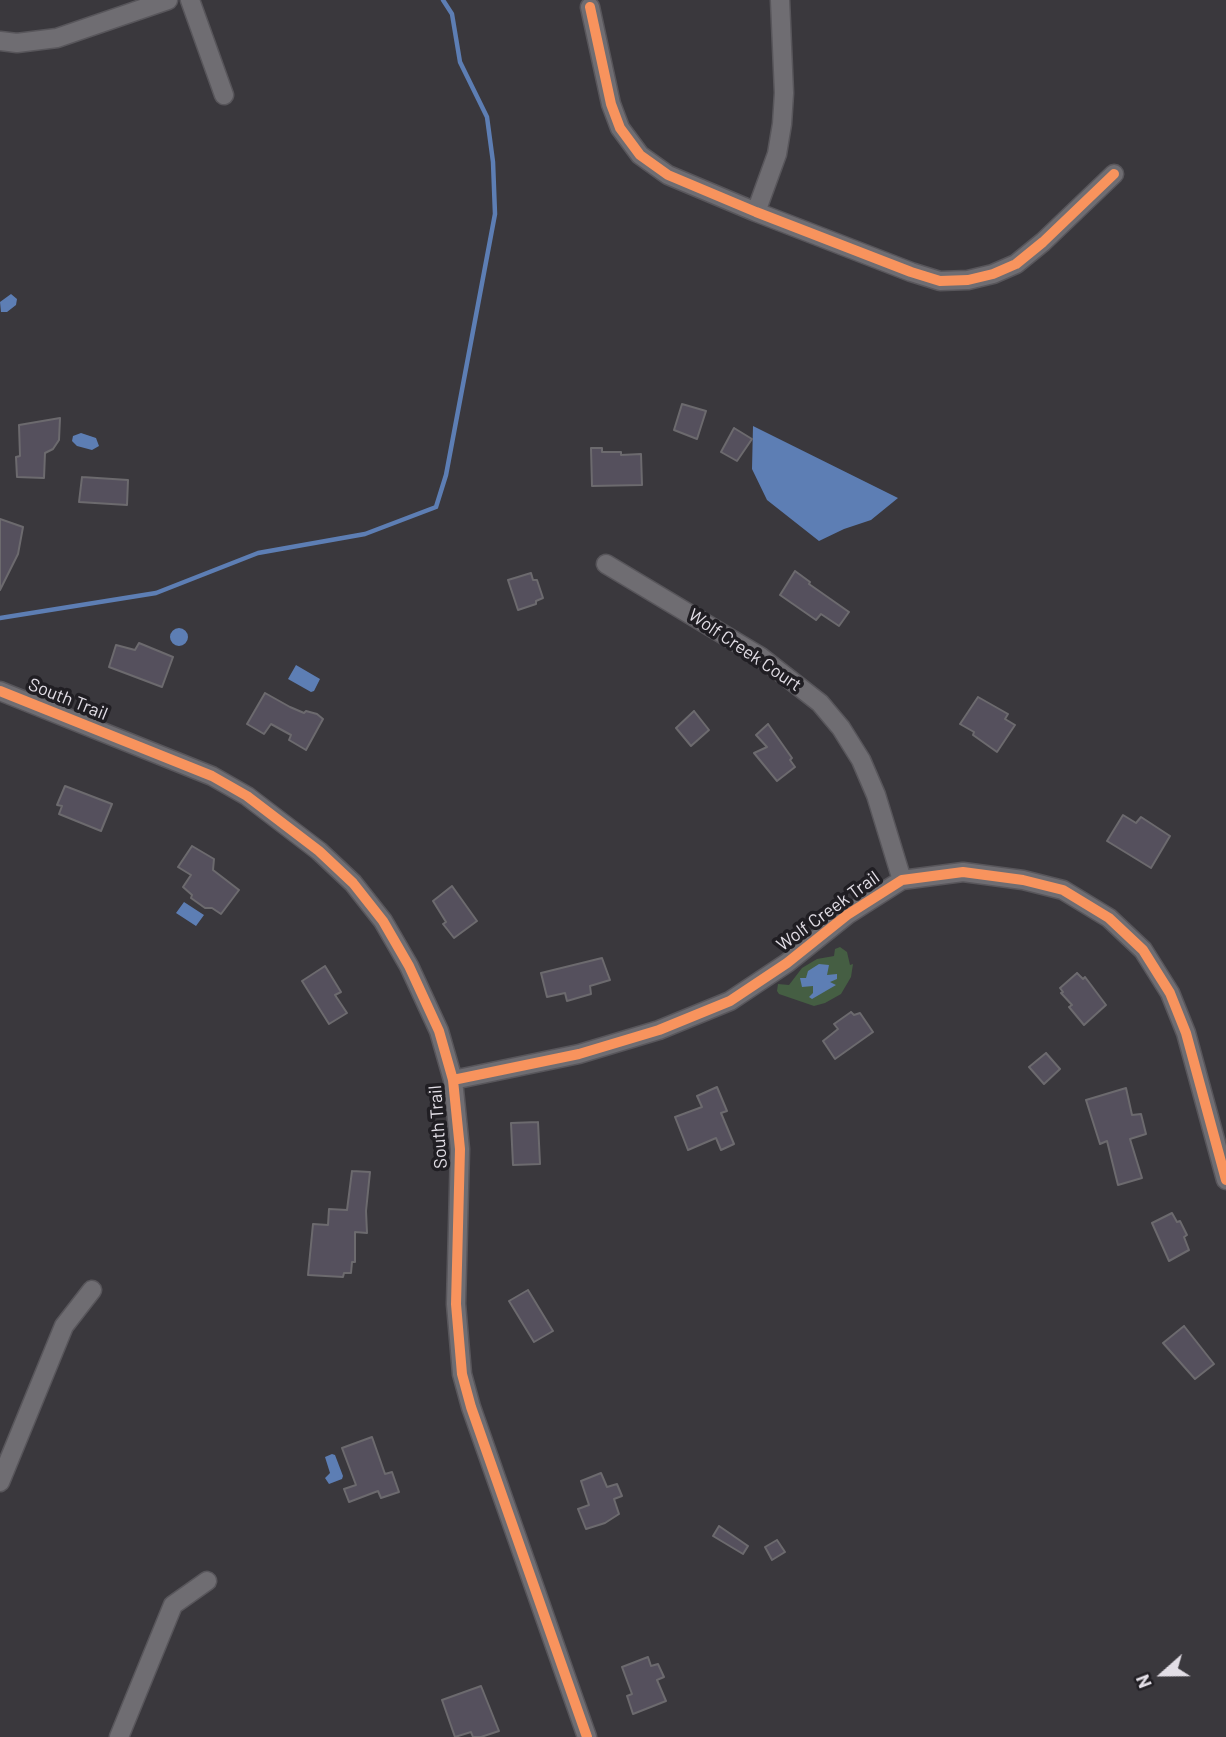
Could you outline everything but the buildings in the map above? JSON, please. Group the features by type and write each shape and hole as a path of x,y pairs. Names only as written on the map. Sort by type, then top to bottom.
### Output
{"street":[{"path":"0,41 18,43 57,38 168,0"},
{"path":"190,0 224,95"},
{"path":"756,212 777,153 782,124 784,93 780,0"},
{"path":"590,7 611,104 621,128 640,155 668,175 911,272 940,281 968,280 993,274 1016,264 1114,174"},
{"name":"Wolf Creek Court","path":"606,564 761,657 820,703 841,728 876,794 902,880"},
{"name":"South Trail","path":"0,691 212,776 247,796 319,850 353,883 390,932 409,965 447,1055 453,1080 460,1149 456,1304 462,1374 471,1407 587,1737"},
{"name":"Wolf Creek Trail","path":"453,1080 579,1054 659,1030 730,1001 787,963 846,915 902,880 963,872 1023,880 1063,890 1109,918 1143,950 1170,993 1186,1033 1226,1180"},
{"path":"0,1482 64,1326 92,1290"},
{"path":"119,1737 173,1605 207,1581"}],"green space":[{"path":"840,947 847,952 850,965 853,964 851,977 841,994 814,1006 779,994 778,984 789,985 802,968 817,959 834,956 835,949"}],"water":[{"path":"11,294 17,299 16,305 7,312 1,312 0,302"},
{"path":"753,426 898,498 871,520 819,541 767,500 752,469"},
{"path":"81,433 96,438 99,446 92,450 77,446 72,441 73,436"},
{"path":"179,628 185,631 188,637 185,643 179,646 173,643 170,637 173,631"},
{"path":"296,665 320,679 314,691 311,692 288,679"},
{"path":"184,902 204,915 196,926 176,913"},
{"path":"819,964 829,965 827,975 837,974 837,979 830,982 836,985 812,999 809,997 813,993 813,986 802,987 800,978 806,978 808,971"},
{"path":"335,1455 343,1476 342,1479 329,1484 325,1478 330,1473 325,1457"}],"waterway":[{"path":"0,618 156,593 258,553 365,534 436,507 446,475 495,214 493,162 487,117 460,62 452,14 443,0"}],"cycle path":[{"path":"590,7 611,104 620,128 640,155 668,175 911,272 940,281 968,280 993,274 1016,264 1114,174"},
{"path":"0,691 212,776 247,796 319,851 353,883 383,921 409,966 439,1031 453,1080 460,1149 456,1304 462,1374 471,1407 587,1737"},
{"path":"453,1080 579,1054 659,1030 730,1001 787,963 847,915 902,880 963,872 1023,880 1063,890 1109,918 1143,950 1170,993 1186,1033 1226,1180"}]}
